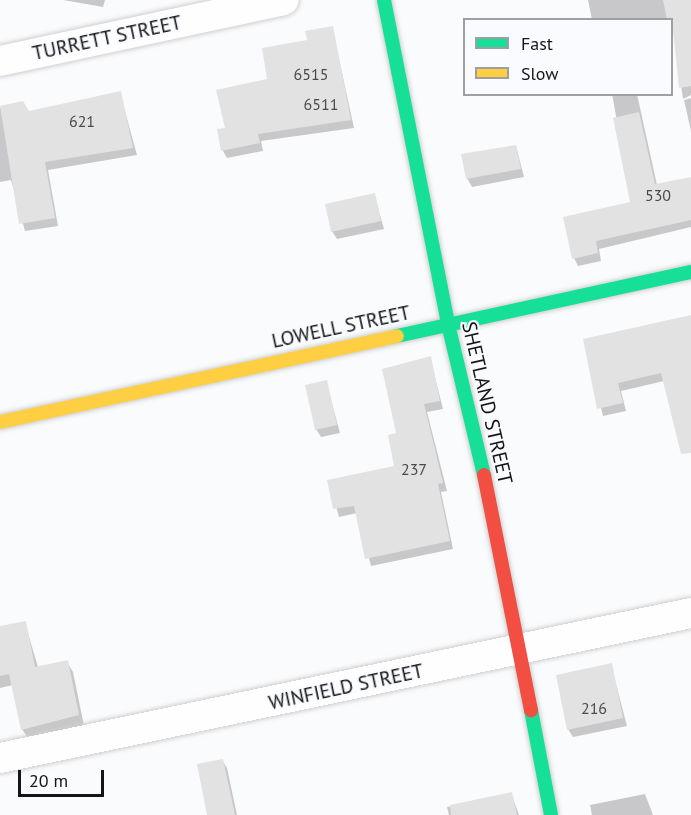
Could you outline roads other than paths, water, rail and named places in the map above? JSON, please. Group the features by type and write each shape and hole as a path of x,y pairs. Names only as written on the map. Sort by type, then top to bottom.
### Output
{"street":[{"name":"TURRETT STREET","path":"0,61 284,0"},
{"name":"SHETLAND STREET","path":"384,0 448,324 488,493 517,651 551,815"},
{"name":"LOWELL STREET","path":"0,422 691,272"},
{"name":"WINFIELD STREET","path":"0,758 691,613"}]}
